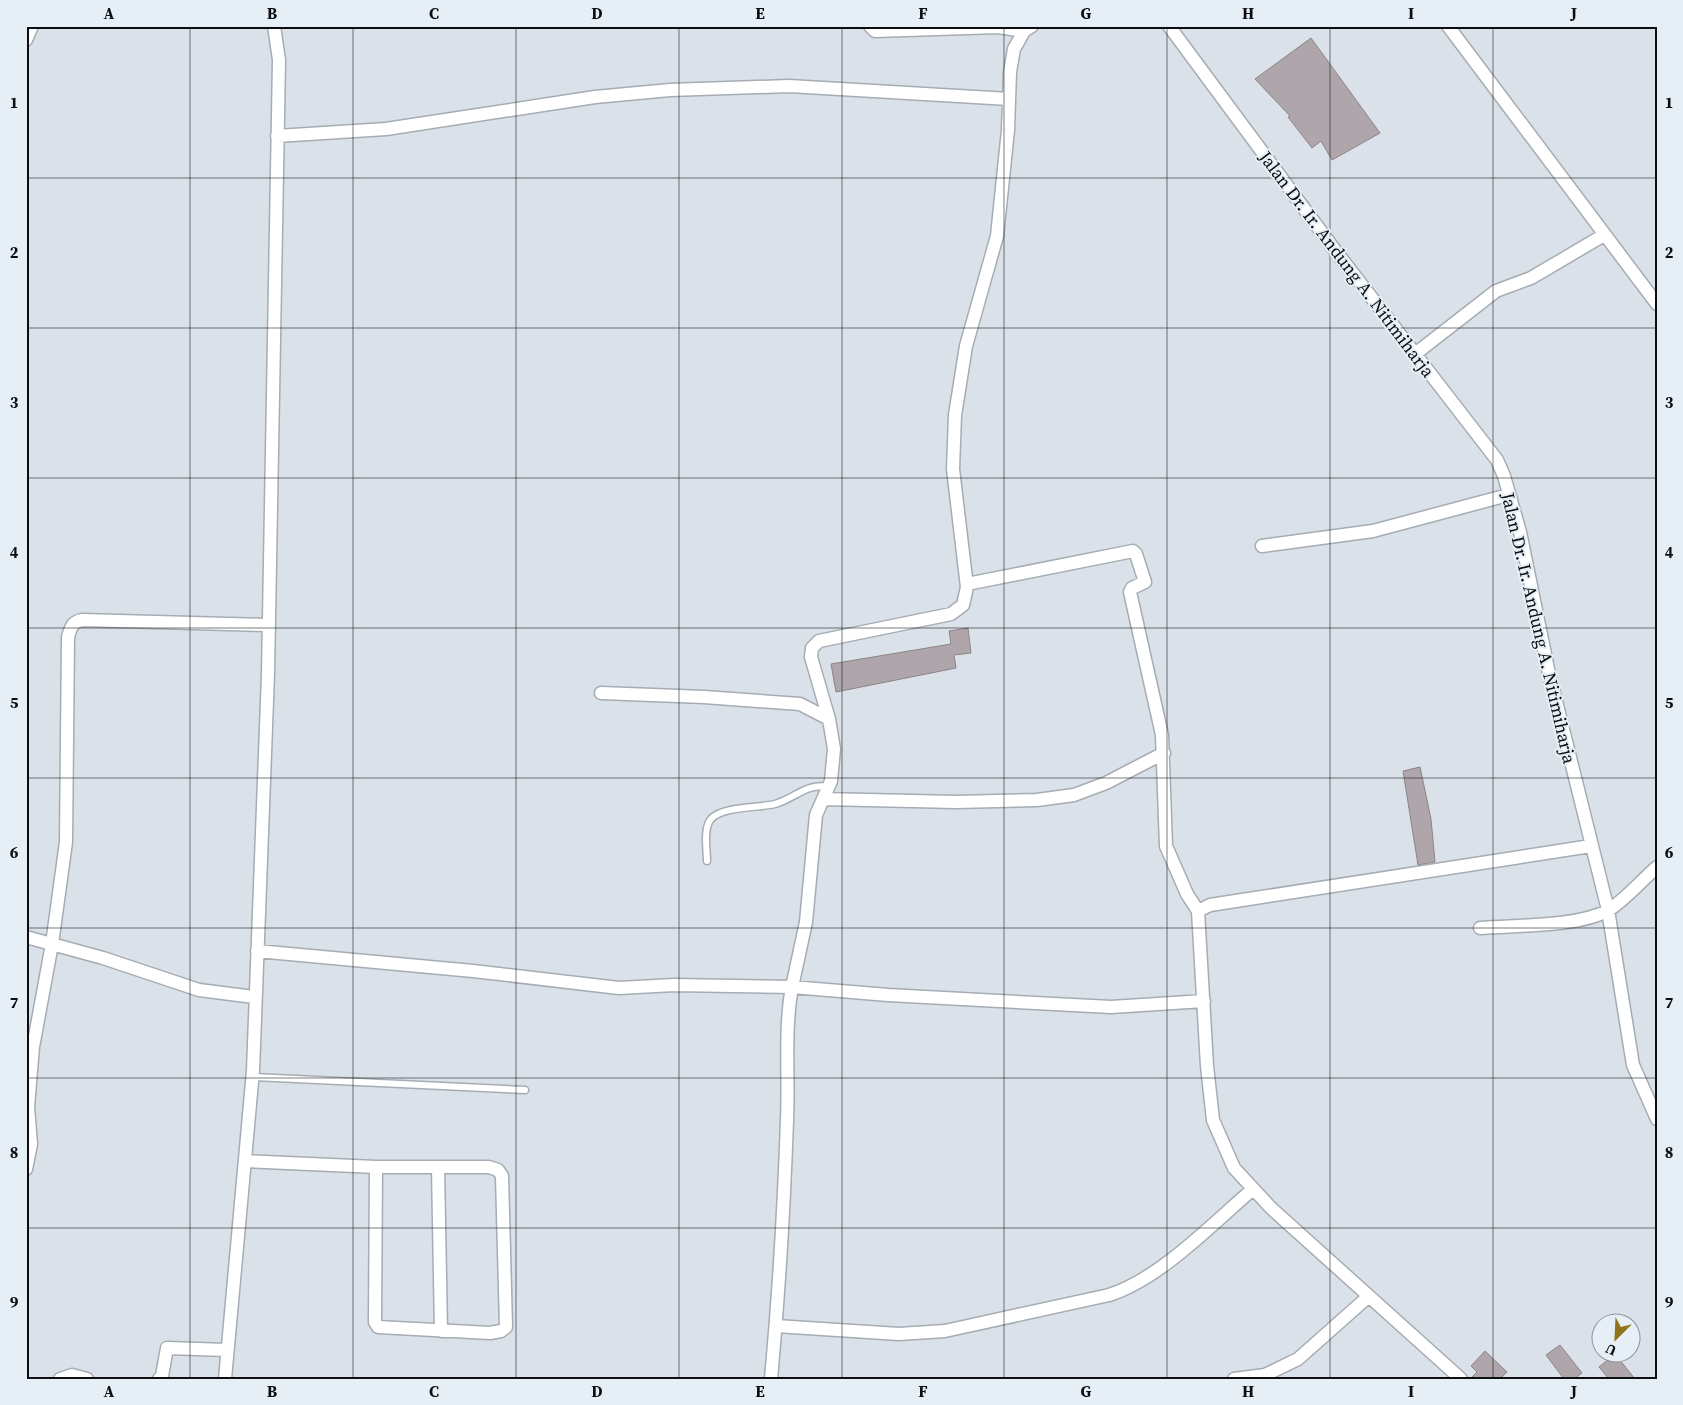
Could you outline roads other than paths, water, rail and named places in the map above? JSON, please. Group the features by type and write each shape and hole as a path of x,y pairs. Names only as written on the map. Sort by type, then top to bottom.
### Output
{"street":[{"path":"26,40 32,26"},
{"path":"225,1379 252,1077 257,951 268,625 279,60 274,26"},
{"path":"870,26 875,31 998,27 1028,29"},
{"name":"Jalan Dr. Ir. Andung A. Nitimiharja","path":"1169,26 1415,354 1497,460 1504,476 1520,532 1548,669 1608,910 1633,1065 1657,1119"},
{"path":"1448,26 1657,304"},
{"path":"771,1379 782,1248 788,1107 788,1010 806,922 816,815 832,780 834,749 829,719 810,658 812,648 819,641 951,614 963,605 967,584 953,469 955,415 966,346 997,236 1014,49 1028,29"},
{"path":"277,136 386,129 596,97 670,90 789,86 1009,99"},
{"path":"1415,354 1496,291 1531,278 1604,235"},
{"path":"1262,546 1373,531 1508,495"},
{"path":"967,584 1133,551 1139,559 1144,582 1132,588 1130,592 1162,735 1166,846 1187,894 1198,911 1207,1066 1213,1120 1234,1168 1271,1208 1461,1379"},
{"path":"26,1168 31,1144 28,1107 33,1048 52,944 66,842 68,637 70,628 75,622 82,620 268,625"},
{"path":"601,693 704,696 800,704 829,719"},
{"path":"826,793 956,802 1037,800 1064,796 1106,783 1164,753"},
{"path":"1198,911 1210,905 1591,846"},
{"path":"1480,928 1552,923 1583,918 1608,910 1657,867"},
{"path":"26,937 103,958 199,990 254,997"},
{"path":"257,951 473,971 619,988 674,985 792,986 888,995 1111,1007 1204,1001"},
{"path":"245,1162 376,1167 489,1167 498,1170 502,1176 506,1327 501,1331 490,1333 383,1329 378,1327 375,1322 376,1167"},
{"path":"438,1168 441,1331"},
{"path":"776,1326 899,1334 945,1331 1109,1295 1126,1290 1155,1272 1253,1189"},
{"path":"1234,1379 1265,1376 1298,1359 1368,1296"},
{"path":"159,1379 162,1376 167,1348 227,1350"},
{"path":"60,1379 72,1375 86,1379"}],"lane":[{"path":"707,861 708,828 711,818 716,815 775,804 814,785 826,793"},
{"path":"252,1077 525,1090"}]}
